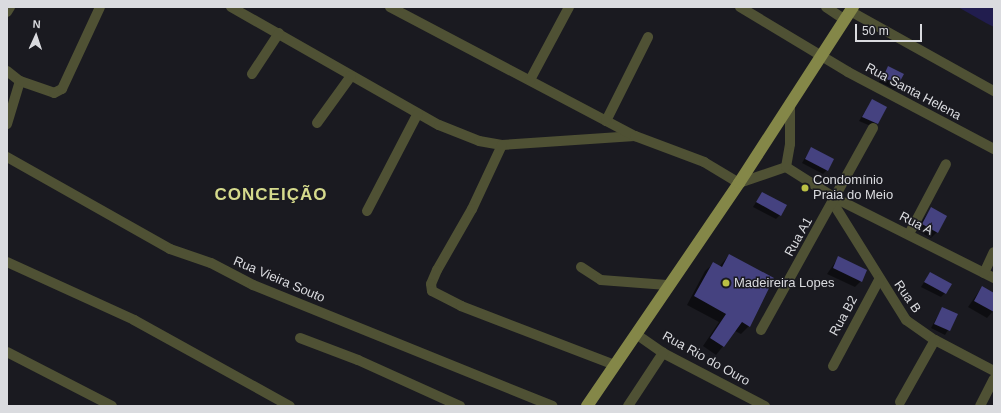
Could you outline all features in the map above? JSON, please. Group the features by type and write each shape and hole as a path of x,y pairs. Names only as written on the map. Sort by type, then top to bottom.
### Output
{"main road":[{"path":"587,406 667,286 739,183 790,101 849,12"}],"street":[{"path":"7,12 10,7"},
{"path":"7,71 20,81 54,94 62,89 100,7"},
{"path":"230,7 279,33 351,76 418,113 466,136 502,145 635,136"},
{"path":"390,7 635,136 704,162 739,183 786,167 790,144 790,101"},
{"path":"530,80 569,7"},
{"name":"Rua Santa Helena","path":"740,7 821,55 994,149"},
{"path":"826,7 849,12 994,91"},
{"path":"252,74 279,33"},
{"path":"606,121 648,37"},
{"path":"317,122 351,76"},
{"path":"7,124 20,81"},
{"path":"366,211 418,113"},
{"name":"Rua A1","path":"761,330 834,200 872,128"},
{"path":"502,145 472,210 437,270 431,284 432,291 468,309 615,365"},
{"name":"Rua Vieira Souto","path":"7,157 170,249 211,263 253,285 552,406"},
{"path":"909,234 946,164"},
{"name":"Rua A","path":"786,167 834,200 909,234 994,278"},
{"name":"Rua B","path":"834,200 879,280 906,320 935,340 994,371"},
{"path":"984,273 994,252"},
{"path":"7,262 134,320 290,406"},
{"path":"580,268 601,280 667,286"},
{"name":"Rua B2","path":"832,366 879,280"},
{"name":"Rua Rio do Ouro","path":"636,334 663,353 765,406"},
{"path":"300,338 364,362 460,406"},
{"path":"900,402 935,340"},
{"path":"7,352 112,406"},
{"path":"628,406 663,353"},
{"path":"980,406 994,379"}],"shaded area":[{"path":"958,7 994,7 994,27 986,23"}],"building":[{"path":"888,66 904,74 898,85 883,77"},
{"path":"872,99 887,107 878,124 862,117"},
{"path":"811,147 834,159 828,171 805,159"},
{"path":"762,192 787,205 781,216 756,202"},
{"path":"931,207 947,216 938,233 922,224"},
{"path":"729,254 774,278 750,327 742,322 724,347 710,338 726,314 694,296 713,262 722,267"},
{"path":"838,256 867,270 862,282 833,268"},
{"path":"930,272 952,284 946,294 924,282"},
{"path":"982,286 994,293 994,312 974,301"},
{"path":"942,307 958,314 950,331 934,324"}],"place":[{"name":"Condomínio Praia do Meio","path":"805,188"},
{"name":"Madeireira Lopes","path":"726,283"}],"district":[{"name":"CONCEIÇÃO","path":"271,195"}]}
